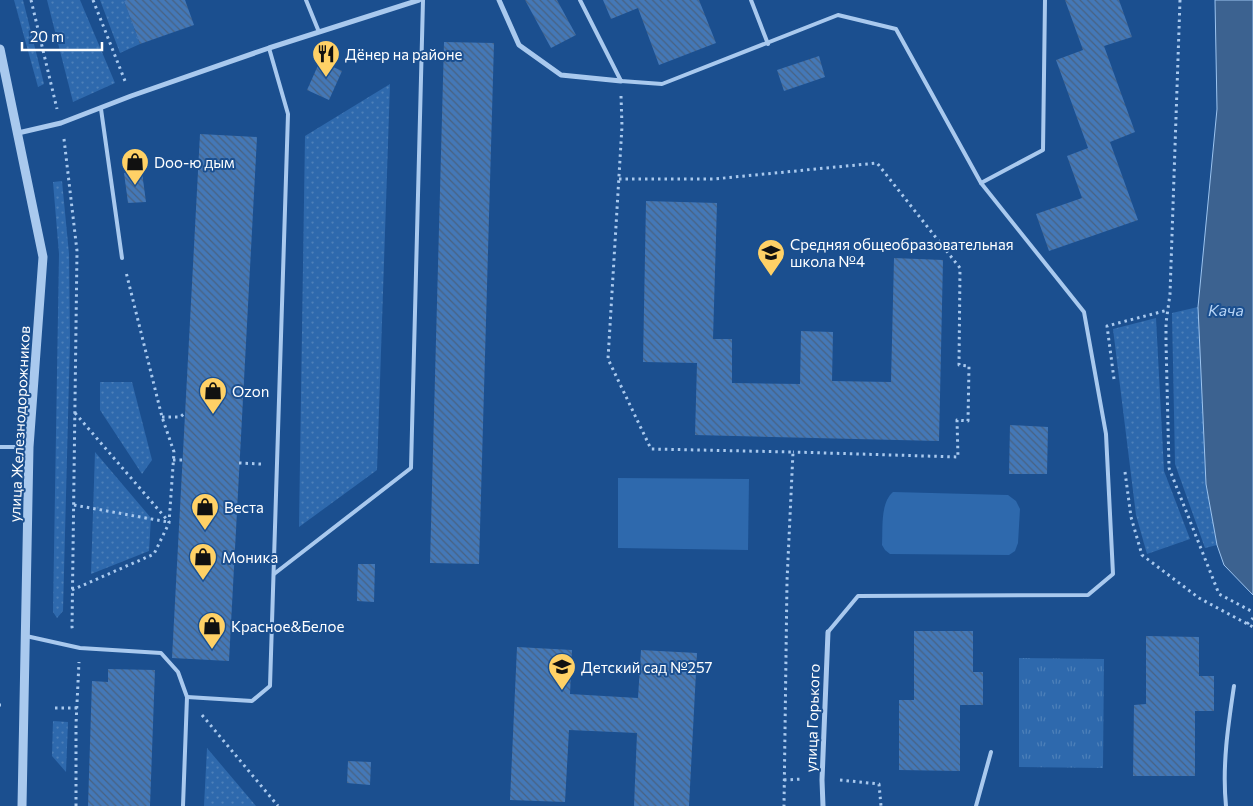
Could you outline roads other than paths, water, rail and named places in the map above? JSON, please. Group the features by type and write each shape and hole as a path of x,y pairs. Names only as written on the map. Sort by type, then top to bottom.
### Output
{"street":[{"path":"18,133 61,123 131,96 269,48 421,0"},
{"path":"499,0 519,45 561,75 621,81"},
{"name":"улица Железнодорожников","path":"0,49 43,257 30,447 22,806"},
{"name":"улица Горького","path":"822,806 828,632"}],"lane":[{"path":"306,0 319,32"},
{"path":"274,574 411,468 421,0"},
{"path":"580,0 621,81 662,84 838,15 896,29 981,182 1084,312 1106,434 1113,574 1088,596 858,596 828,632"},
{"path":"751,0 768,44"},
{"path":"981,182 1043,150 1045,0"},
{"path":"187,697 252,701 270,686 288,114 269,48"},
{"path":"101,109 122,258"},
{"path":"0,447 30,447"},
{"path":"25,636 80,648 161,653 178,672 187,697 183,806"},
{"path":"1226,806 1224,788 1226,742 1234,686"},
{"path":"976,806 991,752"}],"water":[{"name":"Кача","path":"1215,0 1253,0 1253,595 1224,565 1217,545 1206,484 1198,307 1217,109"}],"place":[{"name":"Дёнер на районе","path":"326,78"},
{"name":"Doo-ю дым","path":"135,186"},
{"name":"Средняя общеобразовательная школа №4","path":"771,277"},
{"name":"Ozon","path":"213,415"},
{"name":"Веста","path":"205,531"},
{"name":"Моника","path":"203,581"},
{"name":"Красное&Белое","path":"212,650"},
{"name":"Детский сад №257","path":"562,691"}]}
